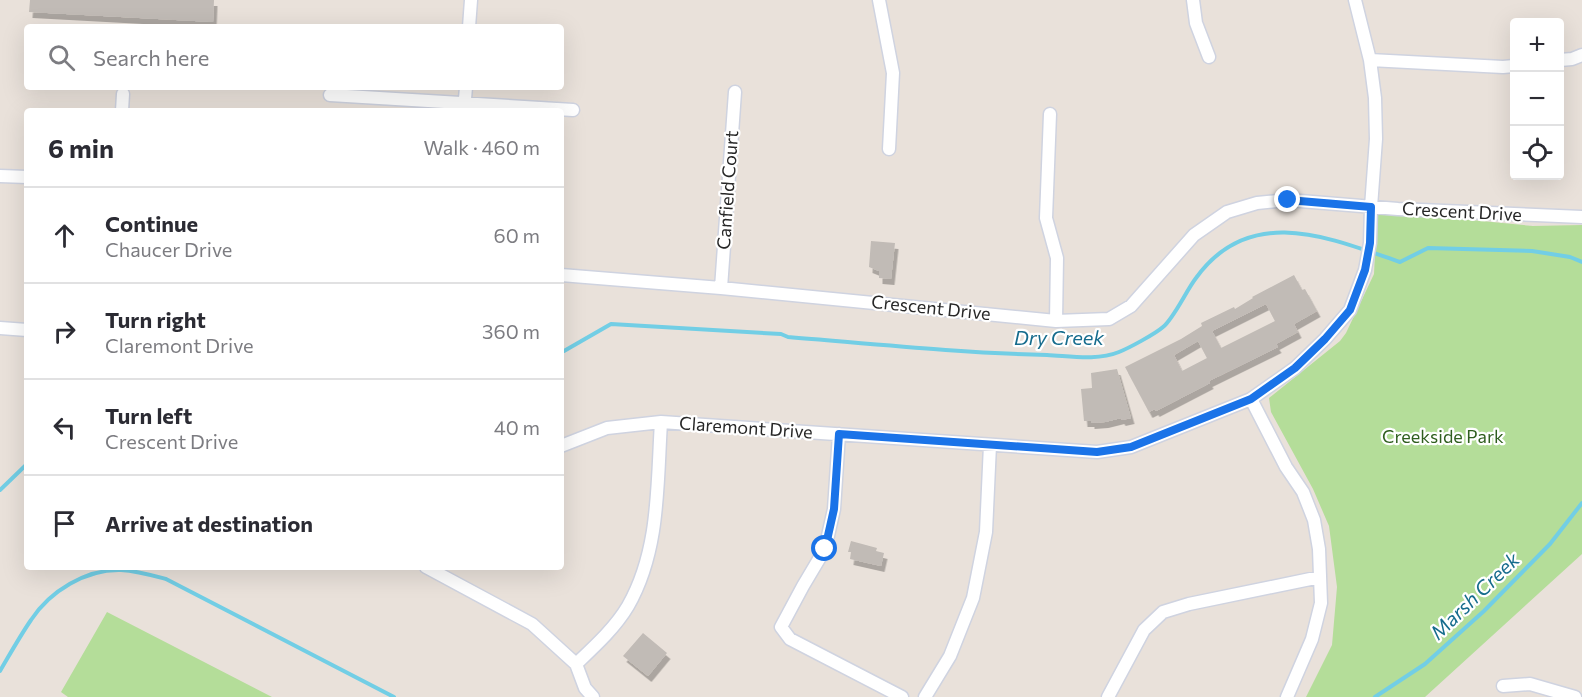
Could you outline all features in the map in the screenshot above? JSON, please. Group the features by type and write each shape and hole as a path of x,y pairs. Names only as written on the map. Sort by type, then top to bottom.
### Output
{"street":[{"path":"469,24 471,0"},
{"path":"879,0 893,74 889,149"},
{"path":"1193,0 1196,23 1209,57"},
{"name":"Claremont Drive","path":"576,664 603,638 628,606 644,568 654,536 661,422 1097,452 1131,447 1251,399 1295,368 1325,339 1350,310 1365,270 1370,243 1376,139 1375,98 1370,60 1355,0"},
{"path":"1564,60 1582,55"},
{"path":"1370,60 1510,66"},
{"path":"464,106 466,90"},
{"name":"Canfield Court","path":"721,288 735,92"},
{"path":"122,108 123,94"},
{"path":"330,95 518,108"},
{"path":"564,110 573,110"},
{"path":"1050,114 1046,218 1057,258 1056,321"},
{"path":"0,176 24,177"},
{"name":"Crescent Drive","path":"564,275 721,288 1056,321 1109,319 1131,306 1194,236 1227,212 1257,202 1288,200 1371,207 1582,217"},
{"path":"0,328 24,330"},
{"path":"1251,399 1286,467 1304,492 1314,520 1319,549 1321,603 1312,639 1287,697"},
{"path":"564,445 608,428 661,422"},
{"path":"839,434 834,509 825,549 781,627 790,639 902,697"},
{"path":"925,697 950,656 973,598 986,532 990,445"},
{"path":"432,570 532,624 576,664 585,688 593,697"},
{"path":"1108,697 1144,630 1163,612 1189,604 1320,576"},
{"path":"1503,686 1530,684 1575,697"}],"green space":[{"name":"Creekside Park","path":"1377,211 1533,226 1582,225 1582,554 1425,697 1306,697 1332,645 1337,587 1329,526 1313,489 1271,412 1269,398 1340,341 1346,333 1374,274"},
{"path":"107,612 272,697 68,697 61,692"}],"building":[{"path":"30,0 214,0 213,22 29,12"},
{"path":"871,241 895,243 891,279 879,278 879,271 869,267"},
{"path":"1294,275 1317,311 1294,324 1298,332 1276,344 1278,347 1209,381 1210,383 1156,411 1155,409 1149,412 1125,367 1181,339 1202,326 1201,323 1234,307 1235,309 1252,297","holes":["1266,304 1275,321 1221,348 1212,331","1198,341 1207,358 1182,371 1174,355"]},
{"path":"1117,369 1131,418 1091,423 1091,421 1084,421 1081,389 1092,388 1091,373"},
{"path":"851,541 877,548 876,551 884,553 881,566 850,559 851,552 848,552"},
{"path":"643,633 667,653 648,676 623,656"}],"waterway":[{"name":"Dry Creek","path":"564,351 611,324 781,334 788,337 949,350 1083,357 1111,355 1142,341 1167,323 1196,278 1217,255 1241,240 1266,234 1292,233 1319,237 1400,262 1428,248 1532,251 1570,257 1582,262"},
{"name":"Dry Creek","path":"0,490 24,467"},
{"name":"Marsh Creek","path":"1375,697 1425,664 1484,611 1550,544 1582,503"},
{"path":"0,671 31,620 48,600 82,578 95,573 121,570 166,579 394,697"}],"route":[{"path":"825,549 834,509 839,434 1097,452 1131,447 1251,399 1295,368 1325,339 1350,310 1365,270 1370,243 1371,207 1288,200"}]}
